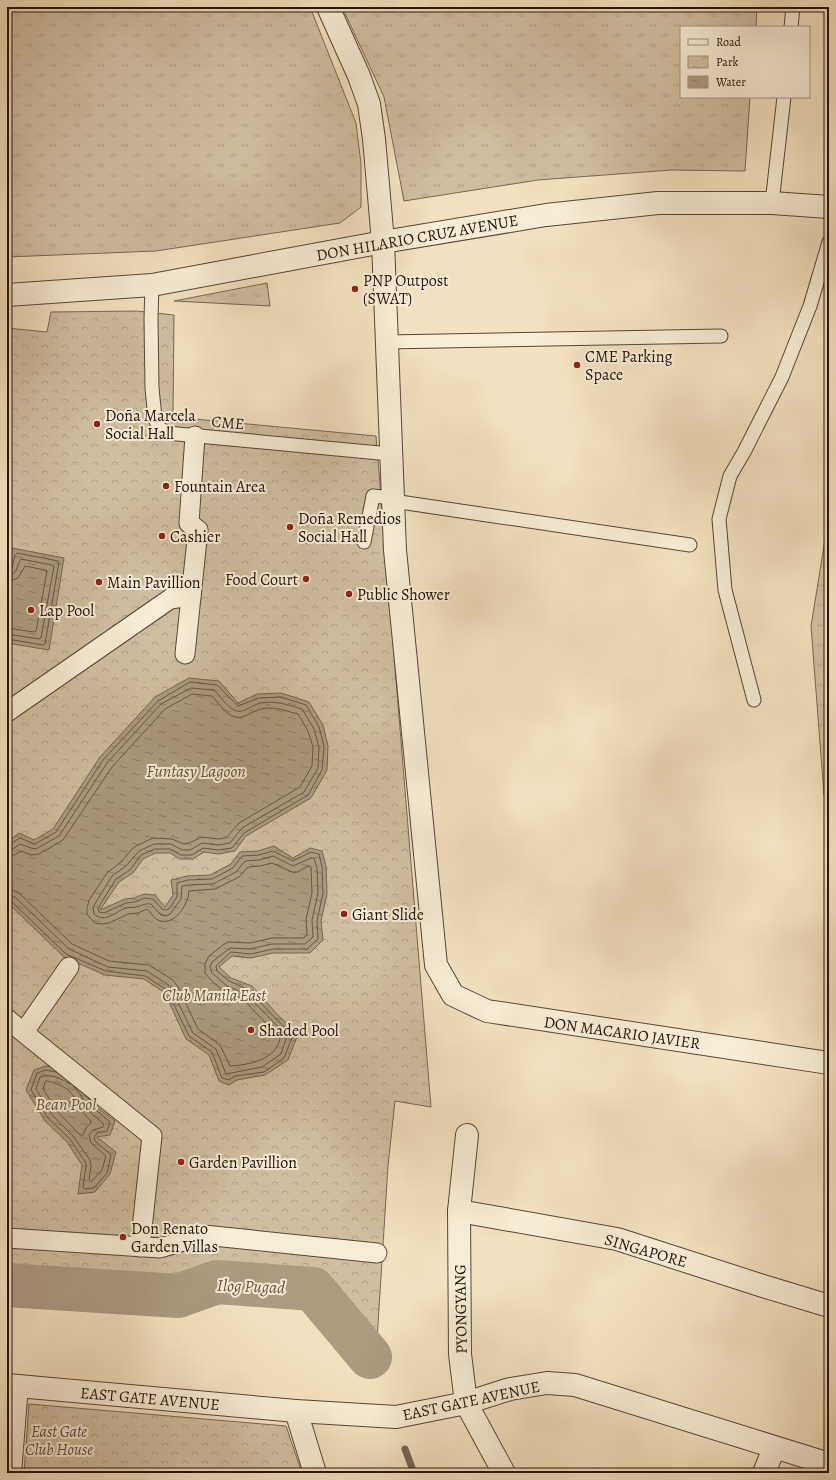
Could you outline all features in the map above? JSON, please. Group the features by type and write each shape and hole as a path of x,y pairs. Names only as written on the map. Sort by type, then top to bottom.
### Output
{"street":[{"path":"328,7 359,76 369,104 374,139 383,242 393,501"},
{"name":"DON HILARIO CRUZ AVENUE","path":"7,295 152,285 383,242 546,215 658,204 772,204 829,207"},
{"path":"185,654 198,530 189,523 195,436"},
{"name":"DON MACARIO JAVIER","path":"393,501 396,558 436,965 454,995 486,1011 829,1062"},
{"path":"7,712 170,599 191,596"},
{"path":"24,1032 69,967"},
{"path":"7,1019 152,1136 140,1247"},
{"name":"PYONGYANG","path":"467,1135 459,1211 460,1354 466,1403 504,1473"},
{"name":"SINGAPORE","path":"459,1211 617,1239 829,1306"},
{"path":"7,1238 160,1248 204,1235 377,1253"},
{"name":"EAST GATE AVENUE","path":"12,1385 296,1411 396,1417 466,1403 510,1389 547,1383 575,1385 829,1464"},
{"path":"10,1473 12,1385"},
{"path":"296,1411 316,1473"},
{"path":"764,1473 774,1448"}],"lane":[{"path":"791,26 794,7"},
{"path":"772,204 784,98"},
{"path":"754,700 725,590 719,519 730,476 744,452 782,377 810,306 829,242"},
{"name":"CME","path":"152,285 152,388 155,418 158,427 167,432 195,436 390,454"},
{"path":"387,342 721,336"},
{"path":"364,542 373,496 383,497 393,501 690,545"}],"green space":[{"path":"10,7 310,7 356,123 361,164 361,207 340,223 156,251 7,257 7,87"},
{"path":"342,7 757,7 756,26 680,26 680,98 750,98 745,171 671,170 538,180 404,201 384,97"},
{"path":"267,283 270,306 174,301"},
{"name":"Club Manila East","path":"137,311 174,315 173,417 376,436 431,1107 395,1101 388,1166 377,1340 313,1276 208,1270 168,1280 7,1275 7,328 47,332 51,312"},
{"path":"829,515 829,796 824,795 811,626"},
{"name":"East Gate Club House","path":"29,1404 286,1426 302,1473 24,1473"}],"water":[{"name":"Lap Pool","path":"12,548 64,558 49,650 7,643 7,577"},
{"name":"Funtasy Lagoon","path":"189,678 219,681 238,703 257,694 281,693 309,702 323,725 328,746 327,770 311,798 246,836 235,851 218,854 204,852 193,859 180,859 170,853 155,853 143,859 133,873 119,882 100,910 125,899 134,898 144,894 155,895 165,907 173,895 171,880 187,876 210,875 231,864 240,852 258,851 274,846 293,858 310,848 322,851 326,866 327,894 321,921 323,940 310,953 273,953 251,958 232,956 219,967 231,978 252,986 277,1014 298,1034 288,1060 265,1075 237,1080 229,1085 219,1081 209,1055 186,1039 165,993 144,979 105,975 64,957 7,902 7,842 19,833 34,840 53,829 100,757 155,697"},
{"name":"Bean Pool","path":"46,1066 59,1068 87,1089 98,1108 115,1121 110,1135 97,1137 116,1152 110,1174 95,1192 78,1194 82,1165 67,1142 45,1121 26,1090 34,1070"}],"waterway":[{"name":"Ilog Pugad","path":"7,1285 178,1296 217,1282 313,1289 370,1357"},
{"name":"Ilog Pugad","path":"405,1449 414,1473"}],"place":[{"name":"PNP Outpost (SWAT)","path":"355,289"},
{"name":"CME Parking Space","path":"577,365"},
{"name":"Doña Marcela Social Hall","path":"97,424"},
{"name":"Fountain Area","path":"166,486"},
{"name":"Doña Remedios Social Hall","path":"290,527"},
{"name":"Cashier","path":"162,536"},
{"name":"Food Court","path":"306,579"},
{"name":"Main Pavillion","path":"99,582"},
{"name":"Public Shower","path":"349,594"},
{"name":"Lap Pool","path":"31,610"},
{"name":"Giant Slide","path":"344,914"},
{"name":"Shaded Pool","path":"251,1030"},
{"name":"Garden Pavillion","path":"181,1162"},
{"name":"Don Renato Garden Villas","path":"123,1237"}]}
